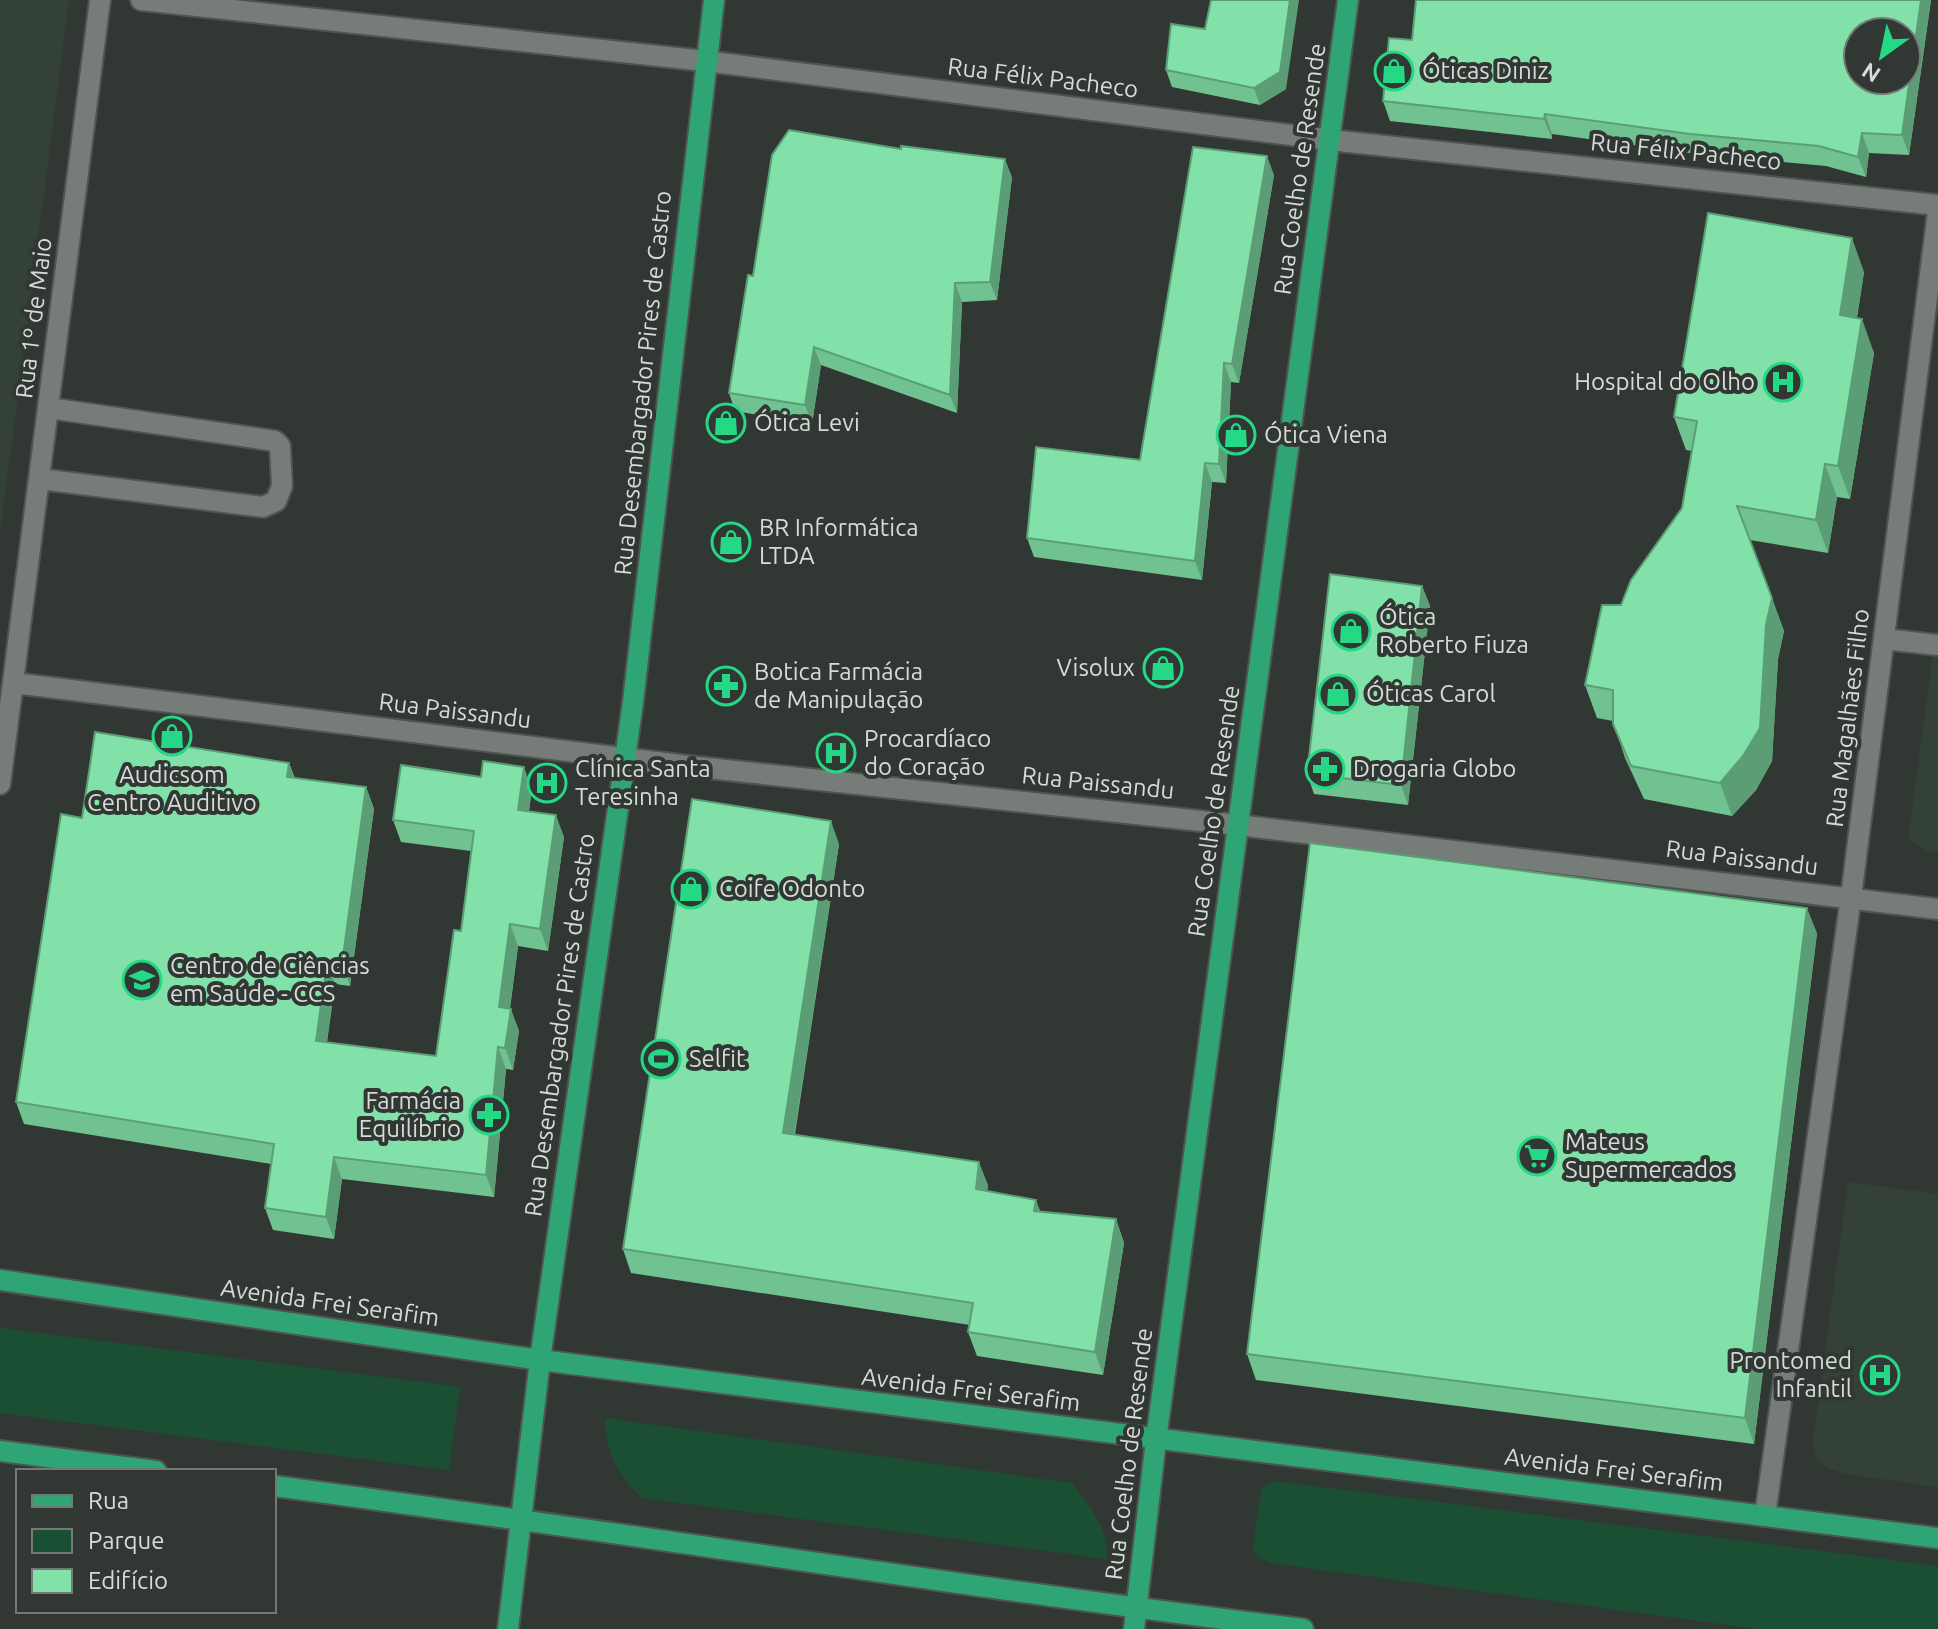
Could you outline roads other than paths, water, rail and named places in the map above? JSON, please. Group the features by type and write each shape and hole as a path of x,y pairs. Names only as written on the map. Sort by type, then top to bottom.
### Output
{"main road":[{"name":"Rua Desembargador Pires de Castro","path":"508,1629 540,1360 633,702 714,0"},
{"name":"Rua Coelho de Resende","path":"1135,1619 1156,1440 1348,0"},
{"name":"Avenida Frei Serafim","path":"0,1280 540,1360 1938,1538"},
{"path":"0,1451 140,1469"},
{"path":"276,1486 521,1518 1135,1619 1303,1629"}],"street":[{"name":"Rua 1º de Maio","path":"0,784 100,0"},
{"name":"Rua Félix Pacheco","path":"141,0 705,61 1330,140 1938,208"},
{"name":"Rua Magalhães Filho","path":"1765,1516 1851,897 1938,208"},
{"path":"40,479 263,507 276,501 282,486 280,446 275,441 49,408"},
{"path":"1884,639 1938,645"},
{"name":"Rua Paissandu","path":"14,683 624,758 1238,825 1938,909"}],"place":[{"name":"Óticas Diniz","path":"1394,71"},
{"name":"Hospital do Olho","path":"1783,382"},
{"name":"Ótica Levi","path":"726,423"},
{"name":"Ótica Viena","path":"1236,435"},
{"name":"BR Informática LTDA","path":"731,542"},
{"name":"Ótica Roberto Fiuza","path":"1351,631"},
{"name":"Visolux","path":"1163,668"},
{"name":"Botica Farmácia de Manipulação","path":"726,686"},
{"name":"Óticas Carol","path":"1338,694"},
{"name":"Audicsom Centro Auditivo","path":"172,736"},
{"name":"Procardíaco do Coração","path":"836,753"},
{"name":"Drogaria Globo","path":"1325,769"},
{"name":"Clínica Santa Teresinha","path":"547,783"},
{"name":"Coife Odonto","path":"691,889"},
{"name":"Centro de Ciências em Saúde - CCS","path":"142,980"},
{"name":"Selfit","path":"661,1059"},
{"name":"Farmácia Equilíbrio","path":"489,1115"},
{"name":"Mateus Supermercados","path":"1537,1156"},
{"name":"Prontomed Infantil","path":"1880,1375"}]}
